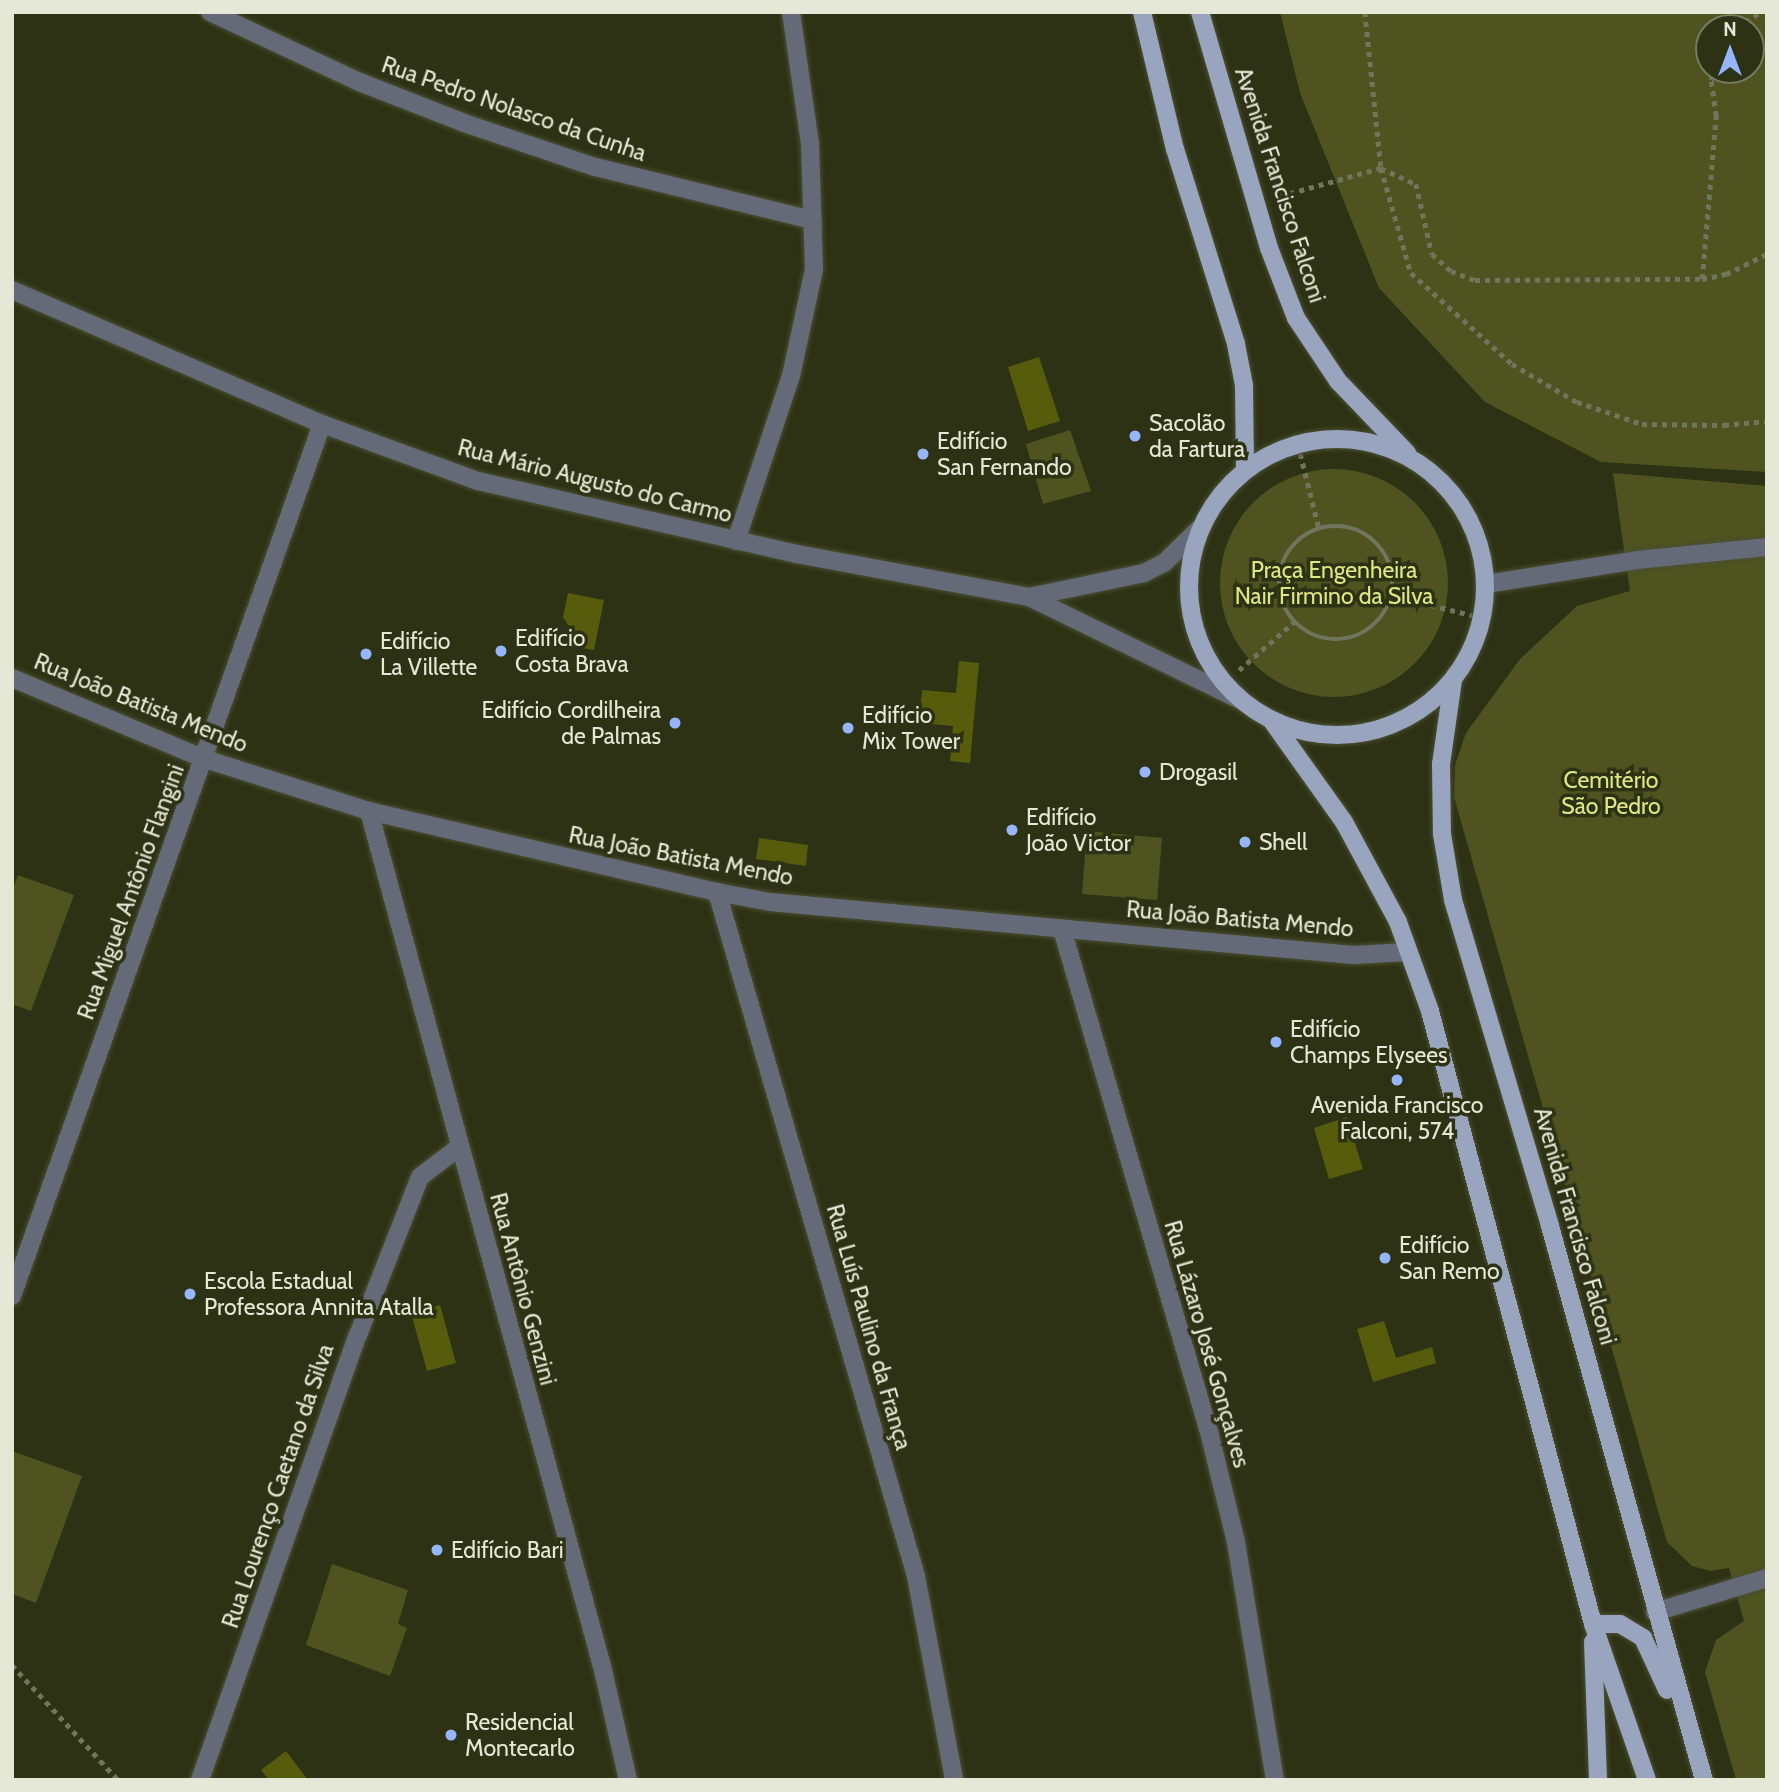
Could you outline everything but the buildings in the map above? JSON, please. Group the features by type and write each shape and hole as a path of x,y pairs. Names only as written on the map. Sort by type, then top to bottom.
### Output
{"main road":[{"path":"1142,12 1175,149 1236,344 1244,385 1245,470"},
{"name":"Avenida Francisco Falconi","path":"1200,12 1256,204 1296,318 1338,381 1412,458"},
{"path":"1356,440 1412,458 1442,482 1465,512 1480,546 1486,584 1483,618 1471,651 1453,680 1429,703 1401,721 1370,731 1336,735 1272,720 1238,699 1196,637 1188,601 1189,563 1200,527 1219,495 1245,470 1298,443 1356,440"},
{"name":"Avenida Francisco Falconi","path":"1453,680 1441,764 1442,834 1453,900 1554,1239 1655,1612 1704,1780"},
{"path":"1272,720 1378,878 1430,1011 1593,1624 1647,1780"},
{"path":"1593,1624 1620,1624 1643,1638 1696,1754"},
{"path":"1593,1624 1598,1780"}],"street":[{"name":"Rua Pedro Nolasco da Cunha","path":"210,12 357,81 464,123 595,167 813,220"},
{"path":"736,541 802,334 814,270 810,144 790,12"},
{"name":"Rua Mário Augusto do Carmo","path":"12,290 323,424 478,481 736,541 1029,597 1238,699"},
{"name":"Rua Miguel Antônio Flangini","path":"12,1296 323,424"},
{"name":"Rua Mário Augusto do Carmo","path":"1029,597 1144,573 1164,563 1200,527"},
{"path":"1486,584 1637,560 1767,547"},
{"name":"Rua João Batista Mendo","path":"12,678 205,759 369,811 717,892 1062,929 1354,955 1408,952"},
{"name":"Rua Antônio Genzini","path":"369,811 603,1670 628,1780"},
{"name":"Rua Luís Paulino da França","path":"717,892 916,1576 954,1780"},
{"name":"Rua Lázaro José Gonçalves","path":"1062,929 1209,1432 1236,1542 1275,1780"},
{"name":"Rua Lourenço Caetano da Silva","path":"200,1780 358,1335 420,1177 459,1147"},
{"path":"1655,1612 1767,1578"}],"path":[{"path":"1365,12 1381,168 1410,273 1512,364 1577,402 1642,424 1724,425 1767,421"},
{"path":"1702,279 1716,116 1712,84"},
{"path":"1256,204 1381,168 1416,184 1432,254 1451,271 1475,280 1702,279 1726,274 1767,254"},
{"path":"1298,443 1319,528"},
{"path":"1343,526 1376,541 1393,573 1392,596 1376,624 1360,635 1321,639 1294,622 1280,599 1283,560 1292,545 1319,528 1343,526"},
{"path":"1392,596 1483,618"},
{"path":"1224,682 1294,622"},
{"path":"12,1665 118,1780"}],"green space":[{"path":"1280,12 1767,12 1767,472 1601,462 1485,402 1379,288 1300,93"},
{"path":"1070,430 1091,491 1043,504 1026,444"},
{"name":"Praça Engenheira Nair Firmino da Silva","path":"1334,469 1356,471 1378,478 1397,488 1422,511 1443,550 1448,583 1446,605 1439,627 1429,646 1406,671 1367,692 1334,697 1312,695 1290,688 1271,678 1246,655 1225,616 1220,583 1222,561 1229,539 1239,520 1262,495 1301,474"},
{"name":"Cemitério São Pedro","path":"1613,473 1767,486 1767,1780 1736,1780 1705,1672 1716,1640 1744,1621 1729,1568 1710,1571 1692,1566 1667,1542 1454,797 1455,765 1466,733 1520,659 1577,606 1630,591"},
{"path":"1087,831 1162,838 1157,900 1082,894"},
{"path":"18,875 74,895 31,1011 12,1004 12,891"},
{"path":"12,1451 82,1476 36,1603 12,1594"},
{"path":"332,1564 408,1590 398,1624 407,1628 390,1676 306,1645"}],"shaded area":[{"path":"1039,357 1060,421 1028,431 1008,367"},
{"path":"568,593 604,600 594,650 582,648 563,617"},
{"path":"959,661 979,663 970,763 950,761 953,726 919,723 922,690 956,693"},
{"path":"759,838 808,845 806,866 756,859"},
{"path":"1347,1117 1363,1169 1329,1179 1314,1128"},
{"path":"440,1305 456,1363 427,1371 411,1313"},
{"path":"1384,1321 1396,1358 1432,1347 1436,1363 1373,1382 1357,1329"},
{"path":"286,1751 308,1780 269,1780 261,1770"}],"place":[{"name":"Sacolão da Fartura","path":"1135,436"},
{"name":"Edifício San Fernando","path":"923,454"},
{"name":"Edifício Costa Brava","path":"501,651"},
{"name":"Edifício La Villette","path":"366,654"},
{"name":"Edifício Cordilheira de Palmas","path":"675,723"},
{"name":"Edifício Mix Tower","path":"848,728"},
{"name":"Drogasil","path":"1145,772"},
{"name":"Edifício João Victor","path":"1012,830"},
{"name":"Shell","path":"1245,842"},
{"name":"Edifício Champs Elysees","path":"1276,1042"},
{"name":"Avenida Francisco Falconi, 574","path":"1397,1080"},
{"name":"Edifício San Remo","path":"1385,1258"},
{"name":"Escola Estadual Professora Annita Atalla","path":"190,1294"},
{"name":"Edifício Bari","path":"437,1550"},
{"name":"Residencial Montecarlo","path":"451,1735"}]}
